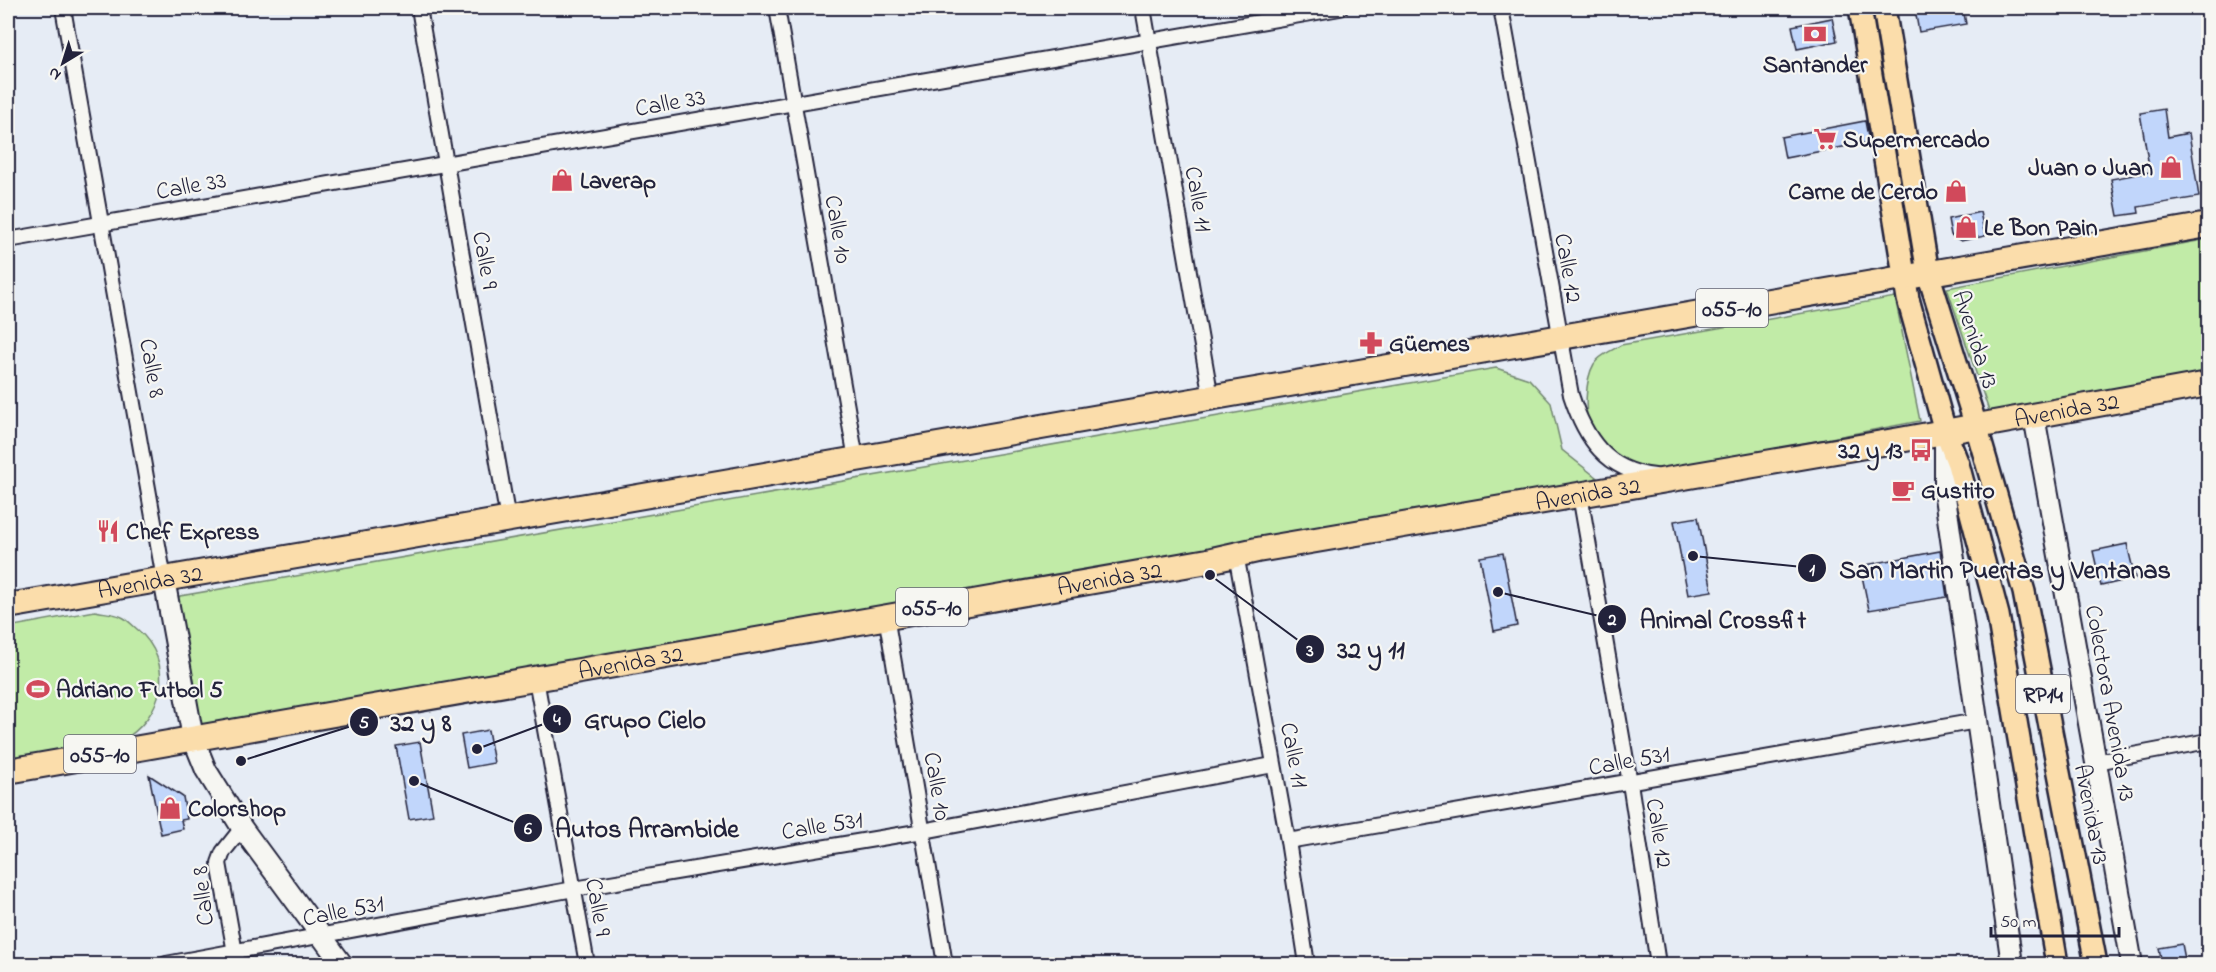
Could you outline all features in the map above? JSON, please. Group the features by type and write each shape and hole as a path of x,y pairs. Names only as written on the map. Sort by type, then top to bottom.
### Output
{"highway":[{"name":"Avenida 32","path":"8,606 2208,225"},
{"name":"Avenida 32","path":"8,771 2208,384"}],"main road":[{"path":"1860,8 1904,279"},
{"name":"Avenida 13","path":"1884,8 1928,273 1976,426 2024,592 2096,964"},
{"name":"RP14","path":"1904,279 1945,431 1958,464 1998,615 2057,964"}],"street":[{"name":"Calle 8","path":"63,8 193,738 207,770 242,828 342,964"},
{"name":"Calle 9","path":"418,8 508,520"},
{"name":"Calle 10","path":"777,8 856,459"},
{"name":"Calle 11","path":"1143,8 1211,398"},
{"name":"Calle 33","path":"8,240 1340,8"},
{"name":"Calle 12","path":"1501,8 1559,338 1578,418 1591,440 1605,456 1623,469 1645,475 1672,478"},
{"name":"Colectora Avenida 13","path":"2034,416 2132,964"},
{"path":"1945,431 1945,497 2012,964"},
{"name":"Calle 12","path":"1580,495 1658,964"},
{"name":"Calle 11","path":"1236,554 1288,841 1306,964"},
{"name":"Calle 10","path":"886,616 945,964"},
{"name":"Calle 9","path":"536,679 586,964"},
{"name":"Calle 531","path":"1288,841 1977,722"},
{"path":"2096,762 2208,741"},
{"name":"Calle 531","path":"166,964 236,959 322,936 574,889 923,831 1273,765"},
{"name":"Calle 8","path":"236,959 219,863 223,852 242,828"}],"green space":[{"path":"2208,239 2208,373 1990,414 1947,288"},
{"path":"1895,297 1920,421 1642,474 1608,450 1592,432 1586,407 1591,371 1599,358 1621,345"},
{"path":"1496,368 1529,379 1551,403 1562,450 1601,481 202,728 198,725 175,601 180,596"},
{"path":"95,611 126,619 149,642 157,657 160,689 147,718 136,731 121,741 8,762 8,627"}],"building":[{"path":"1963,8 1966,24 1919,32 1915,10"},
{"name":"Santander","path":"1832,18 1837,41 1797,49 1792,26"},
{"name":"Juan o Juan","path":"2164,109 2168,137 2189,133 2199,197 2138,207 2139,213 2118,216 2111,179 2150,172 2140,113"},
{"name":"Supermercado","path":"1865,121 1869,142 1785,158 1781,137"},
{"name":"Le Bon Pain","path":"1980,212 1985,236 1961,241 1951,235 1948,219"},
{"path":"1698,517 1712,591 1688,595 1674,521"},
{"path":"2127,544 2135,578 2101,586 2093,551"},
{"path":"1940,551 1947,597 1869,610 1860,566"},
{"path":"1503,553 1517,626 1494,631 1480,557"},
{"path":"488,730 494,763 467,768 461,735"},
{"path":"420,742 433,815 409,819 396,746"},
{"name":"Colorshop","path":"149,775 183,797 187,819 181,820 183,829 161,834"},
{"path":"2182,944 2186,964 2162,964 2159,948"}],"place":[{"name":"Santander","path":"1815,34"},
{"name":"Supermercado","path":"1825,139"},
{"name":"Juan o Juan","path":"2171,167"},
{"name":"Laverap","path":"562,180"},
{"name":"Carne de Cerdo","path":"1956,191"},
{"name":"Le Bon Pain","path":"1966,227"},
{"name":"Güemes","path":"1371,343"},
{"name":"32 y 13","path":"1921,450"},
{"name":"Gustito","path":"1903,490"},
{"name":"Chef Express","path":"108,531"},
{"name":"San Martin Puertas y Ventanas","path":"1693,556"},
{"name":"32 y 11","path":"1210,575"},
{"name":"Animal Crossfit","path":"1498,592"},
{"name":"Adriano Futbol 5","path":"38,689"},
{"name":"Grupo Cielo","path":"477,749"},
{"name":"32 y 8","path":"241,761"},
{"name":"Autos Arrambide","path":"414,781"},
{"name":"Colorshop","path":"170,808"}]}
